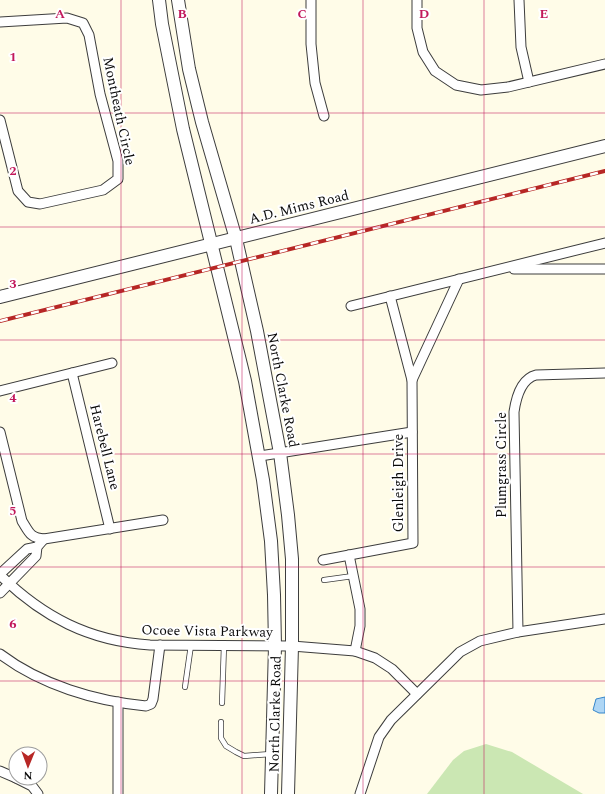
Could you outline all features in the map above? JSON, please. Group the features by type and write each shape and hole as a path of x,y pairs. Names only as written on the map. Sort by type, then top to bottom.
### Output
{"street":[{"name":"North Clarke Road","path":"159,0 171,75 246,381 260,456 271,541 275,646 271,794"},
{"name":"North Clarke Road","path":"178,0 189,69 198,107 236,239 257,331 280,453 292,558 292,646 288,794"},
{"path":"311,0 311,44 315,83 324,116"},
{"path":"417,0 417,28 423,52 435,71 456,85 481,90 508,87 605,64"},
{"path":"519,0 521,48 529,82"},
{"name":"Montheath Circle","path":"0,22 67,18 83,23 89,35 100,94 118,161 118,179 103,190 40,204 28,202 18,191 0,120"},
{"name":"A.D. Mims Road","path":"0,297 605,146"},
{"path":"351,306 605,244"},
{"path":"498,270 605,269"},
{"name":"Glenleigh Drive","path":"412,380 459,279"},
{"name":"Glenleigh Drive","path":"323,560 413,543 412,380 390,296"},
{"path":"0,391 112,363"},
{"name":"Harebell Lane","path":"72,373 110,528"},
{"name":"Plumgrass Circle","path":"518,632 514,412 516,397 530,377 536,375 605,374"},
{"path":"0,432 22,522 33,537 44,539 163,520"},
{"path":"260,456 412,432"},
{"path":"0,593 36,556 37,547 44,539"},
{"path":"0,575 27,549 37,547"},
{"path":"348,555 360,609 360,626 355,651"},
{"path":"19,556 28,564"},
{"name":"Ocoee Vista Parkway","path":"0,575 34,605 54,617 80,629 116,640 138,644 292,646 355,651 375,658 392,669 417,694"},
{"path":"360,794 379,737 391,720 460,652 480,641 518,632 605,619"},
{"path":"0,654 24,669 59,686 91,696 142,706 151,704 153,699 160,645"},
{"path":"118,702 118,794"}],"lane":[{"path":"324,580 353,576"},
{"path":"185,688 191,645"},
{"path":"222,703 224,646"},
{"path":"221,722 221,738 226,746 244,756 273,754"}],"green space":[{"path":"486,744 512,752 583,794 427,794 453,760 464,751"}],"water":[{"path":"605,697 605,713 599,713 593,710 596,699"}],"railway":[{"path":"0,321 605,171"}]}
